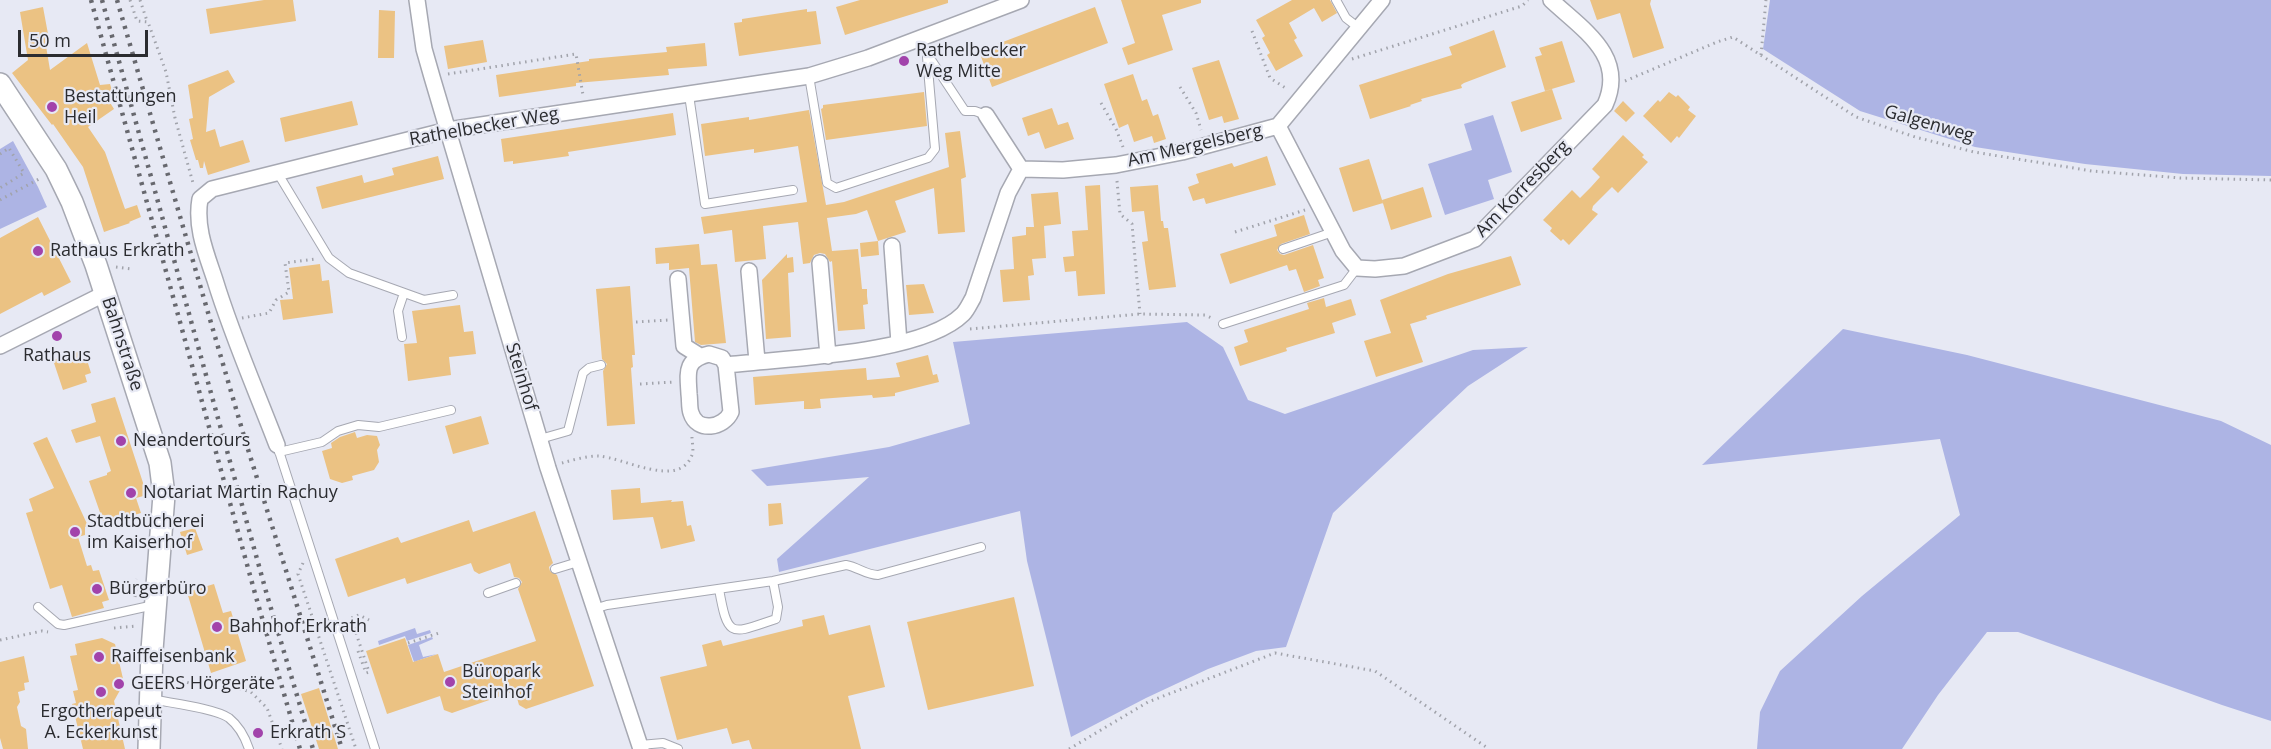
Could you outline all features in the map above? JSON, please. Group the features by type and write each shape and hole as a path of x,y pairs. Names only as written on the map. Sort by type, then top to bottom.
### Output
{"street":[{"name":"Steinhof","path":"417,0 424,49 548,468 641,747"},
{"name":"Rathelbecker Weg","path":"200,199 212,189 448,130 809,76 868,58 1021,0"},
{"name":"Am Mergelsberg","path":"1021,169 1063,170 1121,164 1207,146 1278,126 1382,0"},
{"path":"1551,0 1597,43 1611,68 1612,83"},
{"name":"Am Korresberg","path":"1357,268 1376,269 1404,266 1475,240 1605,105 1612,83"},
{"name":"Bahnstraße","path":"0,84 56,169 72,201 106,294 160,463 167,492 145,619 151,672 149,749"},
{"path":"726,365 828,356 899,343 938,330 964,313 973,298 1008,193 1021,169 986,114"},
{"path":"1278,126 1343,250 1357,268"},
{"path":"200,199 197,215 203,243 228,321 278,448"},
{"path":"892,246 899,343"},
{"path":"820,263 828,356"},
{"path":"749,271 757,361"},
{"path":"678,279 684,346 700,356"},
{"path":"0,346 106,294"},
{"path":"717,355 726,365 731,412 728,419 714,427 697,422 691,414 688,369 692,362 700,356 717,355"}],"lane":[{"path":"1336,0 1346,18 1359,28"},
{"path":"918,40 927,57 965,111 986,114"},
{"path":"809,76 827,183 836,188 928,158 935,149 927,57"},
{"path":"689,95 705,204 793,190"},
{"path":"277,172 329,258 349,273 424,300 453,296"},
{"path":"1283,249 1333,232"},
{"path":"1223,324 1344,285 1357,268"},
{"path":"402,337 398,311 404,293"},
{"path":"540,439 568,431 583,373 594,366 601,365"},
{"path":"375,749 278,448 322,442 338,431 358,425 379,427 451,410"},
{"path":"594,609 607,605 773,581 846,565 870,575 878,575 981,547"},
{"path":"555,569 578,562"},
{"path":"719,589 726,622 731,628 742,631 776,619 778,607 773,581"},
{"path":"488,593 516,583"},
{"path":"38,607 58,624 64,625 145,619"},
{"path":"149,699 228,717 241,732 249,749"},
{"path":"641,747 663,743 678,749"}],"path":[{"path":"130,0 137,21 148,22"},
{"path":"140,0 166,72 190,175 200,199"},
{"path":"1342,49 1354,60 1522,6 1528,0"},
{"path":"1761,55 1766,0"},
{"path":"1252,31 1270,78 1302,97"},
{"name":"Galgenweg","path":"1612,83 1633,79 1733,37 1856,117 1915,137 1974,152 2092,171 2181,178 2271,180"},
{"path":"432,77 576,54 586,110"},
{"path":"1180,87 1196,113 1207,146"},
{"path":"1101,103 1116,129 1121,164 1120,214 1132,224 1140,314"},
{"path":"0,154 9,148 24,173 0,188"},
{"path":"18,162 23,159"},
{"path":"0,200 56,169"},
{"path":"1235,232 1318,205"},
{"path":"228,321 269,313 276,300 289,292 285,263 329,258"},
{"path":"969,329 1140,314 1205,315 1223,324"},
{"path":"636,322 647,321"},
{"path":"640,384 688,381"},
{"path":"548,468 598,456 662,472 676,470 686,464 693,454 691,414"},
{"path":"311,550 298,574 356,749"},
{"path":"138,569 145,619"},
{"path":"334,620 347,616 366,673 369,672 351,618 359,615 369,620"},
{"path":"0,640 42,631 51,633"},
{"path":"408,643 439,633"},
{"path":"1069,749 1148,702 1275,653 1375,671 1489,749"},
{"path":"151,672 208,689 230,686 251,692 267,708 282,749"}],"shaded area":[{"path":"1770,0 2271,0 2271,176 2183,174 2085,164 1975,147 1860,111 1763,49"},
{"path":"1493,115 1512,172 1488,180 1494,199 1445,215 1428,164 1472,150 1464,124"},
{"path":"13,141 47,207 0,229 0,149"},
{"path":"1187,322 1223,347 1248,400 1285,414 1473,350 1528,347 1468,386 1333,513 1286,647 1256,651 1208,669 1071,737 1027,561 1020,511 779,572 777,559 869,477 767,486 751,470 889,447 970,424 953,342"},
{"path":"1843,329 1967,355 2221,421 2271,445 2271,721 2018,632 1987,632 1938,695 1902,749 1757,749 1760,712 1780,671 1862,596 1960,515 1940,439 1702,465"},
{"path":"415,628 417,634 430,630 431,633 407,641 405,636 379,645 378,641"},
{"path":"432,637 433,639 419,645 423,657 437,654 414,662 408,645"}],"building":[{"path":"264,0 293,0 296,21 210,34 206,9"},
{"path":"860,0 948,0 948,3 845,35 836,7"},
{"path":"1121,0 1201,0 1201,3 1162,15 1173,50 1128,65 1122,48 1135,43"},
{"path":"1292,0 1330,0 1337,13 1322,22 1314,8 1289,23 1297,38 1294,40 1303,56 1276,71 1267,55 1270,53 1262,38 1265,36 1256,20"},
{"path":"1590,0 1651,0 1650,4 1664,48 1633,58 1620,13 1597,20"},
{"path":"43,7 48,34 44,34 50,70 87,43 100,85 110,84 114,97 109,101 114,109 88,127 105,152 125,209 137,205 141,217 104,232 83,167 53,124 12,73 28,60 20,12"},
{"path":"1095,7 1108,43 992,87 979,51"},
{"path":"807,9 807,12 816,11 821,44 739,56 734,23 742,22 742,19"},
{"path":"379,10 395,11 394,58 378,58"},
{"path":"1494,30 1506,67 1464,83 1461,85 1462,88 1421,99 1422,101 1411,106 1370,119 1359,85 1452,55 1449,47"},
{"path":"483,40 487,62 448,69 444,46"},
{"path":"1562,41 1575,82 1545,91 1535,57 1542,55 1539,48"},
{"path":"705,43 707,66 668,69 669,75 576,83 576,86 499,97 496,75 589,61 589,59 667,52 666,47"},
{"path":"1219,60 1239,119 1224,123 1222,116 1209,120 1192,68"},
{"path":"228,70 235,82 209,97 206,132 215,129 220,147 243,140 250,162 208,175 204,161 203,168 200,168 190,140 193,139 189,119 193,118 188,85"},
{"path":"1133,74 1142,101 1147,99 1153,116 1158,114 1166,139 1154,143 1152,136 1134,142 1128,124 1119,128 1104,84"},
{"path":"1552,89 1562,119 1521,132 1511,102"},
{"path":"924,92 927,126 826,140 821,109 823,105"},
{"path":"1669,92 1676,97 1678,95 1690,107 1688,110 1696,116 1679,138 1677,136 1671,143 1643,116"},
{"path":"352,101 358,125 285,142 280,118"},
{"path":"1623,101 1635,113 1626,122 1614,111"},
{"path":"1052,108 1058,125 1068,122 1074,139 1045,149 1039,132 1028,136 1022,118"},
{"path":"809,110 826,205 844,202 949,167 945,133 960,131 966,177 961,179 965,232 938,234 934,188 895,201 906,232 878,241 867,210 827,218 832,251 858,249 862,289 867,289 868,304 863,305 865,329 838,331 832,261 830,262 825,254 820,253 814,255 810,263 803,264 798,222 763,226 766,259 735,262 732,230 704,234 701,217 807,202 798,146 754,153 754,149 705,156 701,124 749,117 749,120"},
{"path":"673,113 676,135 568,152 569,156 513,164 513,161 504,162 501,139"},
{"path":"1623,135 1644,155 1642,157 1648,162 1618,193 1612,187 1593,206 1592,210 1598,214 1569,245 1563,239 1561,241 1550,231 1552,228 1543,220 1572,190 1580,198 1591,187 1600,177 1592,169"},
{"path":"438,156 444,179 322,209 316,187 362,175 364,183 394,175 392,168"},
{"path":"1267,156 1276,185 1206,204 1204,198 1193,201 1188,187 1199,183 1196,174 1232,163 1234,167"},
{"path":"1369,159 1383,203 1353,212 1339,168"},
{"path":"1100,185 1105,294 1078,296 1076,271 1065,272 1063,257 1074,256 1072,231 1088,230 1085,186"},
{"path":"1158,185 1161,221 1163,221 1164,228 1168,228 1176,287 1149,290 1142,242 1148,241 1144,211 1132,212 1130,187"},
{"path":"1423,187 1432,217 1391,230 1382,200"},
{"path":"1058,192 1061,224 1044,226 1046,258 1032,259 1034,275 1028,276 1030,300 1003,302 1000,270 1014,269 1012,237 1026,235 1026,227 1034,227 1031,194"},
{"path":"1304,215 1310,234 1281,244 1277,250 1284,255 1313,245 1324,278 1318,280 1320,286 1304,292 1296,269 1289,271 1287,265 1230,284 1220,254 1277,236 1274,225"},
{"path":"38,217 71,282 44,296 42,292 0,314 0,238"},
{"path":"878,241 879,255 861,257 860,243"},
{"path":"699,244 701,265 717,264 726,343 701,345 695,342 689,268 669,270 669,263 656,264 655,248"},
{"path":"787,254 787,258 793,257 794,272 788,273 791,337 766,339 762,280"},
{"path":"1511,256 1521,285 1426,316 1427,319 1410,324 1423,362 1376,377 1364,341 1391,333 1380,300 1448,274"},
{"path":"320,264 322,281 329,280 333,313 283,320 280,300 293,299 289,268"},
{"path":"924,284 934,313 909,315 906,285"},
{"path":"630,286 635,355 632,355 633,367 631,368 635,424 607,426 603,371 607,364 602,359 596,289"},
{"path":"1324,298 1326,307 1351,299 1356,315 1332,323 1335,333 1286,348 1287,351 1240,366 1234,347 1248,342 1244,330 1309,309 1307,303"},
{"path":"460,305 464,332 473,331 476,354 449,357 451,375 408,381 404,344 417,343 412,311"},
{"path":"84,350 91,373 85,375 87,382 63,390 53,360"},
{"path":"928,355 933,375 937,374 939,382 895,393 895,396 873,398 872,395 820,399 821,408 812,409 804,409 804,401 755,405 753,377 866,368 867,380 900,377 896,363"},
{"path":"115,397 147,495 136,498 141,513 114,521 113,518 103,521 89,481 107,475 111,471 100,436 76,443 71,430 96,422 91,404"},
{"path":"481,416 489,444 453,454 445,426"},
{"path":"355,432 357,438 367,435 377,436 380,445 377,450 379,462 374,470 352,476 353,480 342,483 330,479 322,451 332,448 331,443 340,437"},
{"path":"47,437 88,526 85,527 85,535 78,537 87,566 91,565 93,571 99,570 109,600 102,602 104,608 72,617 62,585 50,589 26,513 33,511 29,499 54,488 33,443"},
{"path":"640,488 641,503 683,501 687,526 691,525 695,541 661,549 653,517 613,520 611,490"},
{"path":"781,503 783,524 769,526 768,504"},
{"path":"535,511 553,563 549,567 550,571 557,575 594,686 526,709 519,705 515,691 452,713 444,710 440,696 387,714 366,651 405,638 413,662 438,654 444,672 536,641 518,589 522,582 519,578 514,577 510,563 479,574 474,571 471,563 407,584 405,578 348,597 335,559 398,537 401,543 469,520 473,532"},
{"path":"195,528 203,550 187,555 180,532"},
{"path":"214,584 223,613 231,611 246,661 211,673 187,592"},
{"path":"1014,597 1034,686 928,710 907,622"},
{"path":"824,615 829,635 870,625 885,687 848,696 861,749 752,749 749,740 732,744 727,728 677,740 660,677 707,666 702,645 721,640 723,646 803,626 802,620"},
{"path":"102,638 115,644 124,683 114,701 125,749 83,749 72,704 76,703 73,691 78,690 70,656 77,655 75,644"},
{"path":"24,656 29,682 24,683 25,690 18,692 20,702 17,707 21,726 26,729 28,749 3,749 0,738 0,662"},
{"path":"319,688 338,749 319,749 301,694"}],"railway":[{"path":"91,0 300,749"},
{"path":"102,0 267,595 313,749"},
{"path":"117,0 246,443 342,749"}],"place":[{"name":"Rathelbecker Weg Mitte","path":"904,61"},
{"name":"Bestattungen Heil","path":"52,107"},
{"name":"Rathaus Erkrath","path":"38,251"},
{"name":"Rathaus","path":"57,336"},
{"name":"Neandertours","path":"121,441"},
{"name":"Notariat Martin Rachuy","path":"131,493"},
{"name":"Stadtbücherei im Kaiserhof","path":"75,532"},
{"name":"Bürgerbüro","path":"97,589"},
{"name":"Bahnhof Erkrath","path":"217,627"},
{"name":"Raiffeisenbank","path":"99,657"},
{"name":"Büropark Steinhof","path":"450,682"},
{"name":"GEERS Hörgeräte","path":"119,684"},
{"name":"Ergotherapeut A. Eckerkunst","path":"101,692"},
{"name":"Erkrath S","path":"258,733"}]}
